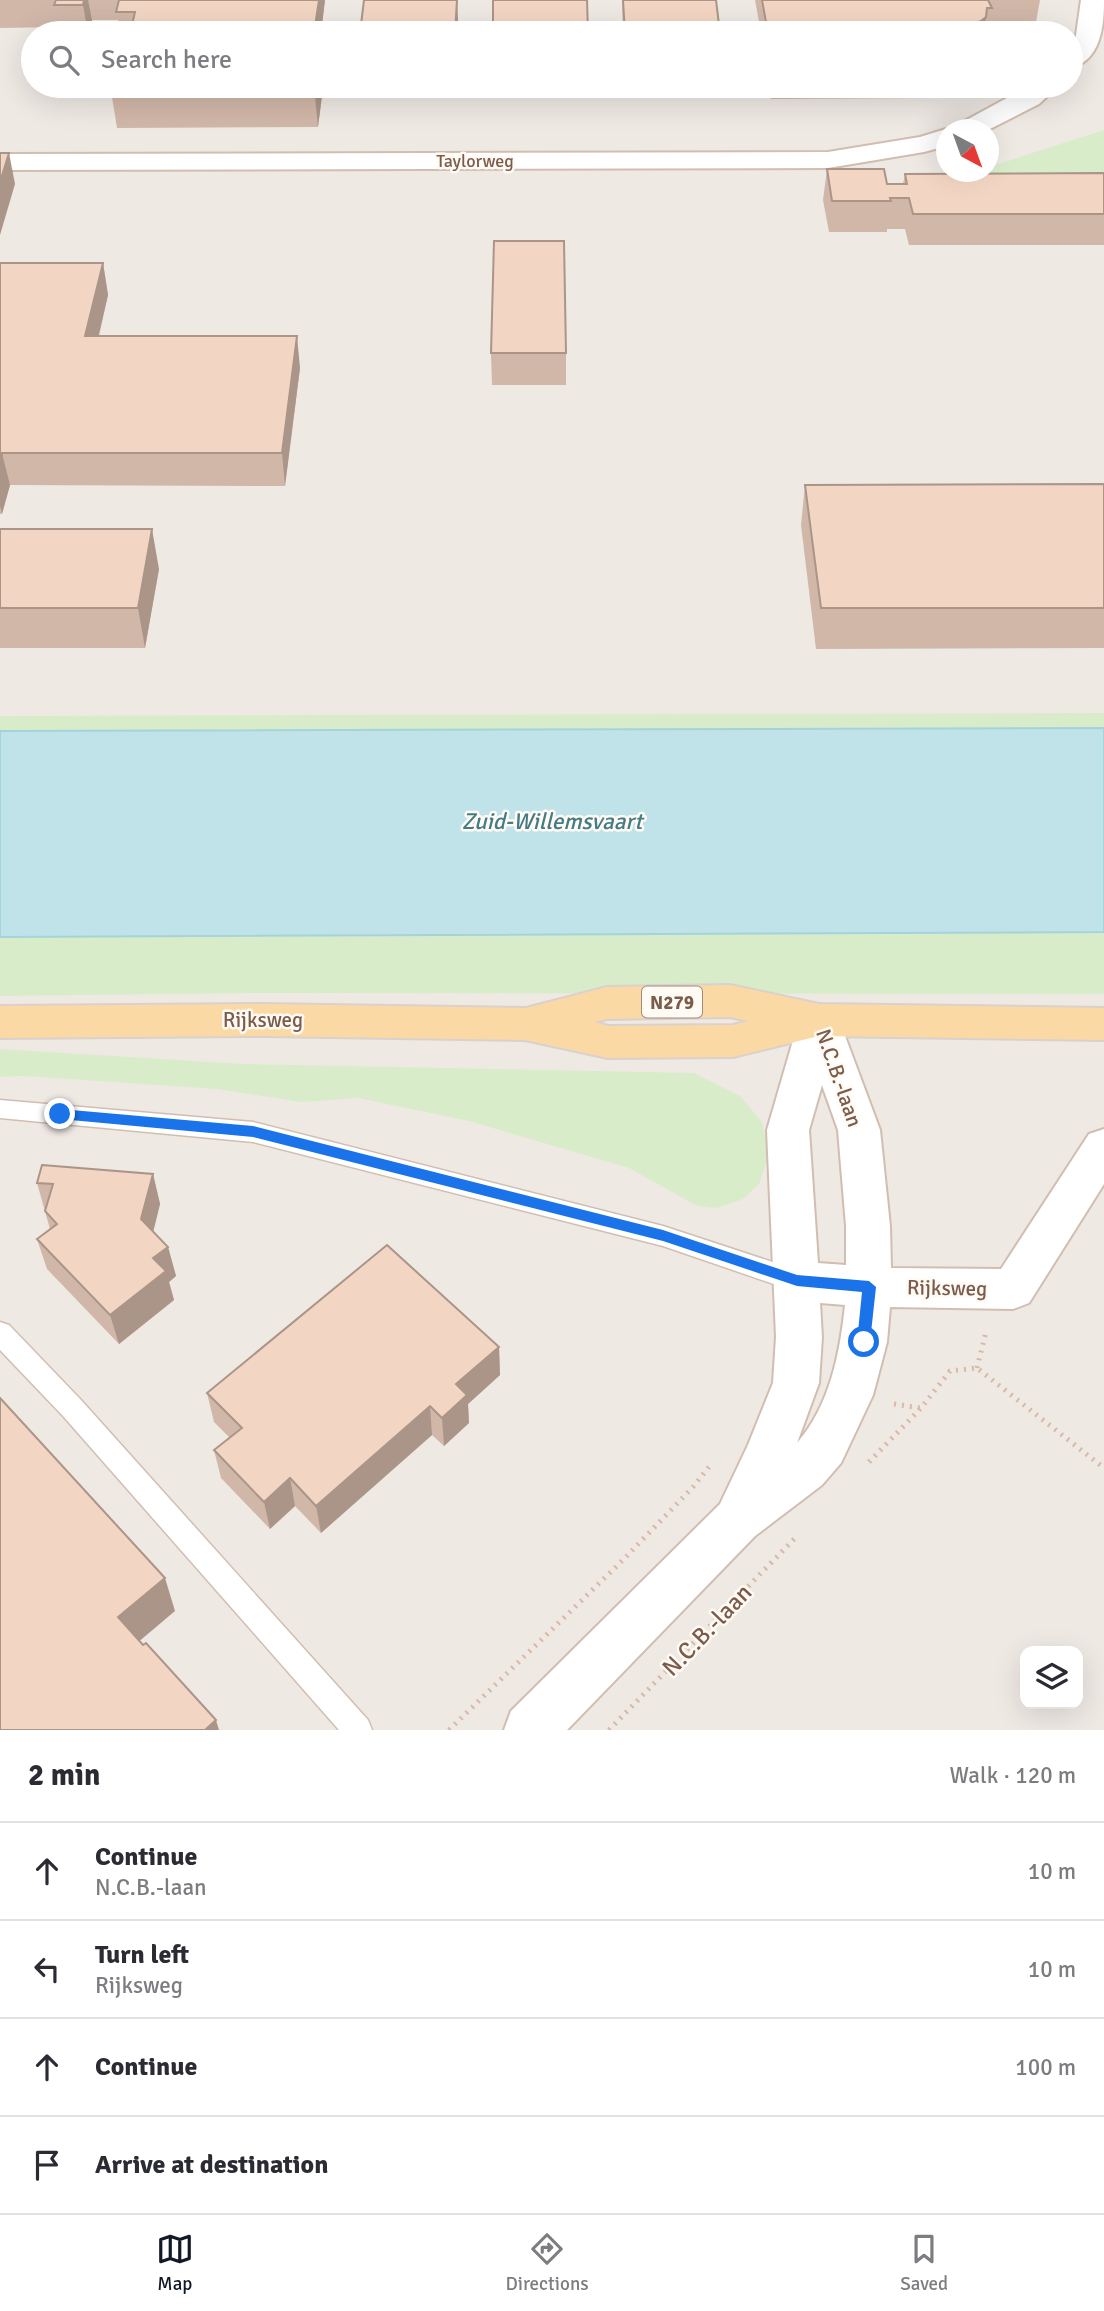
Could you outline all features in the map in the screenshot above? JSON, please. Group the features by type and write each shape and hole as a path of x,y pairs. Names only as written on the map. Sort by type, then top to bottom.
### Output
{"main road":[{"name":"Rijksweg","path":"0,1022 263,1020 525,1024 608,1042 733,1041 819,1020 1104,1024"}],"street":[{"path":"1083,48 1087,44 1093,0"},
{"path":"989,119 1030,98"},
{"name":"Taylorweg","path":"0,162 828,160 936,140"},
{"name":"N.C.B.-laan","path":"738,1520 770,1451 796,1383 799,1337 788,1130 819,1020"},
{"name":"N.C.B.-laan","path":"530,1730 738,1520 805,1469 824,1447 850,1395 864,1342 869,1287 868,1226 859,1130 819,1020"},
{"name":"Rijksweg","path":"797,1281 869,1287 1013,1289 1104,1147"}],"lane":[{"path":"0,1109 253,1132 663,1236 797,1281"},
{"path":"0,1333 72,1408 358,1730"}],"path":[{"path":"864,1467 921,1408 950,1371 977,1368 1104,1468"},
{"name":"N.C.B.-laan","path":"609,1730 808,1525"}],"shaded area":[{"path":"0,0 1104,0 1104,1730 0,1730"}],"green space":[{"path":"1104,130 1104,183 939,185 948,182 999,182 999,164"},
{"path":"1104,713 1104,728 0,731 0,716"},
{"path":"1104,932 1104,994 262,993 0,996 0,937"},
{"path":"0,1049 242,1064 694,1073 740,1096 762,1122 769,1154 759,1184 743,1199 717,1208 697,1206 629,1168 469,1121 358,1098 302,1102 217,1089 24,1076 0,1077"}],"water":[{"name":"Zuid-Willemsvaart","path":"1104,728 1104,932 0,937 0,731"}],"building":[{"path":"56,0 84,0 83,5 54,5"},
{"path":"119,0 319,0 316,21 133,21 135,12 116,12"},
{"path":"364,0 457,0 456,21 361,21"},
{"path":"493,0 587,0 588,21 493,21"},
{"path":"623,0 716,0 719,21 624,21"},
{"path":"762,0 988,0 992,8 987,8 986,17 981,21 766,21"},
{"path":"0,153 9,153 0,182"},
{"path":"827,169 884,169 887,184 907,184 905,174 936,174 936,182 999,182 999,174 1104,173 1104,214 913,214 909,198 890,198 891,201 832,201"},
{"path":"494,241 564,241 566,353 491,353"},
{"path":"0,263 103,263 85,336 297,336 282,453 2,453 0,462"},
{"path":"1104,484 1104,608 821,608 805,485"},
{"path":"0,529 152,529 138,608 0,608"},
{"path":"42,1165 153,1174 141,1219 168,1247 153,1258 166,1271 110,1315 37,1239 57,1224 45,1211 53,1184 37,1183"},
{"path":"387,1245 499,1347 456,1384 467,1395 442,1418 430,1406 316,1506 290,1478 264,1502 214,1450 242,1428 207,1393"},
{"path":"0,1398 165,1578 118,1617 143,1645 146,1643 216,1720 205,1730 0,1730"}],"route":[{"path":"60,1114 253,1132 663,1236 797,1281 869,1287 864,1342"}]}
